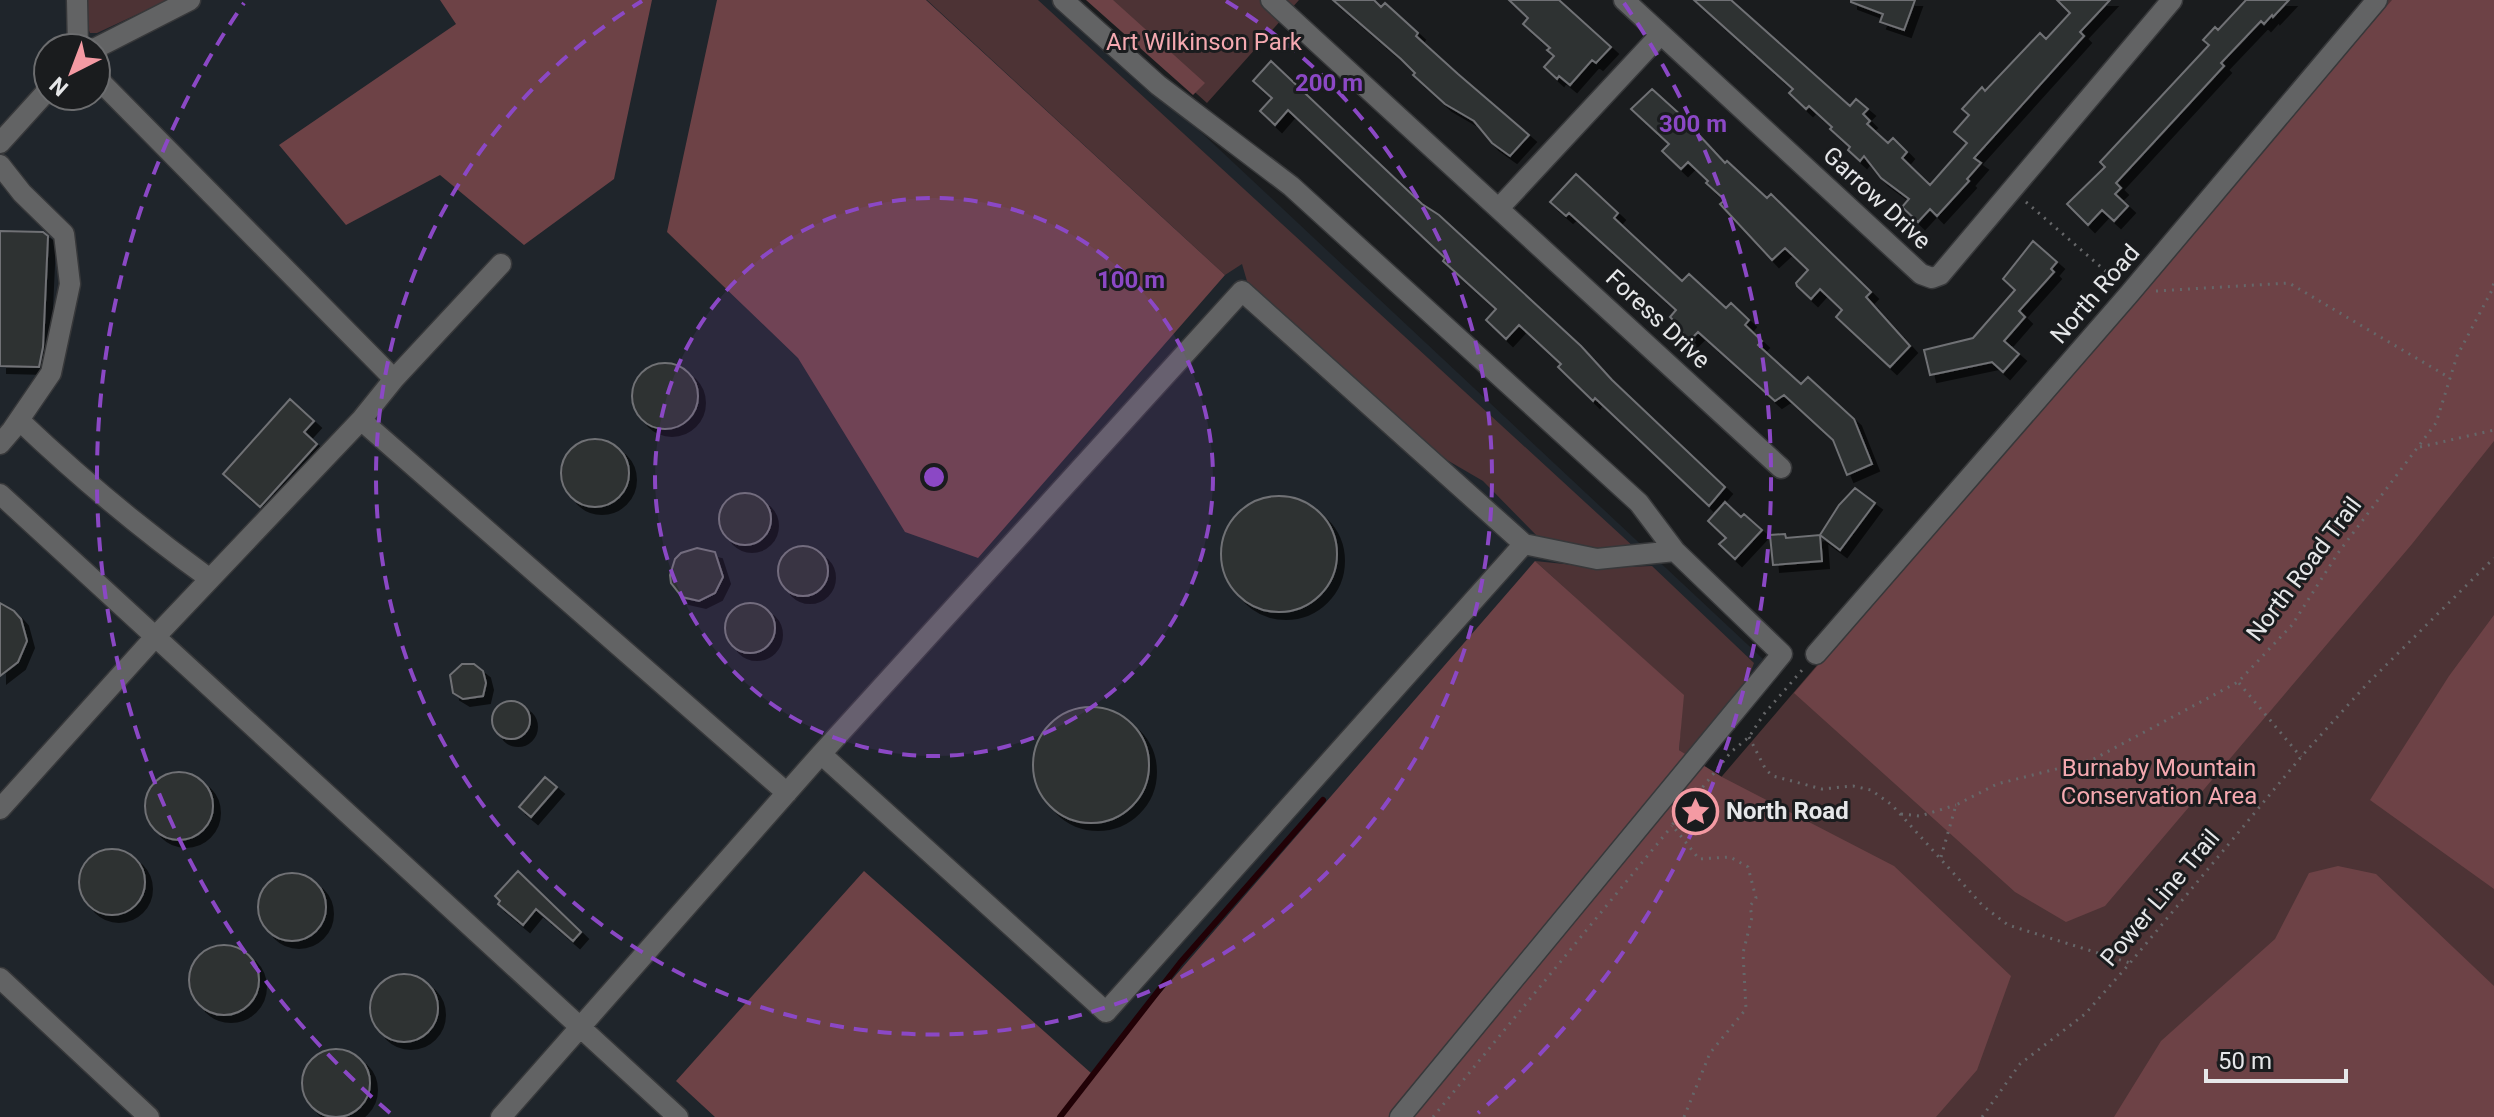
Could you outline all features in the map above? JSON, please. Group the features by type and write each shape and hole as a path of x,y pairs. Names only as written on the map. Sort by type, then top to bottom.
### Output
{"street":[{"path":"77,0 78,32"},
{"path":"112,40 190,0"},
{"path":"1063,0 1158,85 1291,186 1639,503 1675,551 1782,654 1400,1117"},
{"name":"Foress Drive","path":"1271,0 1781,468"},
{"name":"Garrow Drive","path":"1624,0 1921,274 1932,278 1940,275 2172,0"},
{"name":"North Road","path":"1816,654 2130,293 2377,0"},
{"path":"1499,208 1661,34"},
{"path":"112,93 394,379"},
{"path":"0,143 32,108"},
{"path":"0,165 22,193 64,234 70,284 51,373 0,444"},
{"path":"0,809 155,637 361,420 394,379 501,264"},
{"path":"501,1117 821,754 1242,291 1524,544 1597,559 1675,551"},
{"path":"19,420 97,493 210,579"},
{"path":"361,420 787,793"},
{"path":"0,494 678,1117"},
{"path":"821,754 1106,1012 1524,544"},
{"path":"0,978 149,1117"}],"path":[{"path":"2012,190 2130,293 2289,283 2450,378"},
{"name":"North Road Trail","path":"1900,813 1920,816 1956,805 1997,784 2092,760 2238,682 2292,625 2338,553 2436,423 2457,356 2494,282"},
{"path":"2418,448 2494,430"},
{"name":"Power Line Trail","path":"1982,1117 2020,1064 2085,1014 2301,757 2367,684 2494,558"},
{"path":"1433,1117 1731,752 1749,737 1764,714 1816,654"},
{"path":"2238,682 2301,757"},
{"path":"1749,737 1766,770 1773,776 1822,789 1853,786 1871,790 1900,813 1983,906 2008,925 2130,963"},
{"path":"1941,857 1956,805"},
{"path":"1672,825 1699,859 1730,857 1748,867 1756,898 1750,906 1752,917 1743,953 1746,1009 1710,1053 1684,1117"}],"shaded area":[{"path":"0,0 1060,0 1763,659 1390,1117 0,1117"}],"green space":[{"path":"85,0 168,0 99,32 90,32 85,22"},
{"path":"440,0 652,0 614,179 524,245 440,175 346,225 279,145 456,24"},
{"path":"717,0 926,0 1225,275 978,558 905,532 798,358 667,232"},
{"path":"927,0 1038,0 1635,548 1593,553 1540,539 1483,481 1428,449 1249,288 1242,264 1225,275"},
{"path":"1086,0 1113,0 1205,83 1193,95"},
{"name":"Art Wilkinson Park","path":"1092,0 1299,0 1207,103"},
{"name":"Burnaby Mountain Conservation Area","path":"2387,0 2494,0 2494,1117 1430,1117"},
{"path":"2392,0 2494,0 2494,441 2412,544 2105,906 2066,922 2015,892 1794,693"},
{"path":"1535,561 1603,568 1652,566 1754,663 1741,697 1688,756 1679,750 1683,695"},
{"path":"1535,561 1684,695 1679,750 1722,777 1894,866 2011,976 1977,1070 1936,1117 715,1117 676,1081 864,871 1091,1073"},
{"path":"2494,615 2494,889 2370,800 2449,676"},
{"path":"2338,866 2376,874 2494,986 2494,1117 2114,1117 2161,1041 2275,939 2309,873"}],"building":[{"path":"1333,0 1374,0 1381,7 1385,3 1418,33 1416,36 1529,135 1510,156 1492,143 1474,121 1445,104 1413,75 1415,73 1401,59"},
{"path":"1509,0 1559,0 1611,47 1596,63 1592,60 1570,85 1559,76 1557,79 1544,67 1554,56 1547,50 1550,48 1523,24 1528,18"},
{"path":"1694,0 1731,0 1850,106 1856,99 1868,109 1863,114 1870,121 1867,124 1888,143 1893,138 1907,152 1902,158 1930,185 1967,143 1954,132 1969,115 1962,109 1982,87 1985,91 2040,33 2046,39 2070,13 2057,0 2110,0 2080,32 2084,36 1974,158 1981,163 1967,179 1969,181 1937,216 1930,209 1918,222 1902,207 1909,199 1881,178 1864,156 1860,161 1848,150 1850,147 1830,129 1832,127 1789,93 1793,89"},
{"path":"1851,0 1915,0 1904,30 1880,22 1883,14"},
{"path":"2246,0 2289,0 2264,24 2261,21 2221,63 2224,66 2116,183 2121,188 2115,194 2128,206 2114,221 2102,210 2088,225 2067,204 2105,167 2100,162 2209,45 2203,40 2215,27 2218,30"},
{"path":"1271,61 1422,204 1439,215 1581,346 1612,380 1725,487 1709,506 1595,398 1593,401 1558,367 1561,364 1519,325 1506,339 1486,320 1496,309 1288,110 1275,125 1260,111 1272,98 1253,81"},
{"path":"1652,89 1683,117 1679,121 1700,136 1725,163 1727,161 1767,198 1771,194 1871,292 1866,297 1910,346 1890,367 1836,317 1842,310 1820,289 1811,299 1797,286 1796,283 1808,270 1785,248 1772,260 1720,204 1725,200 1706,183 1708,181 1688,162 1681,169 1662,151 1669,144 1631,109"},
{"path":"1576,174 1618,213 1614,218 1682,281 1689,274 1726,308 1731,303 1749,320 1745,325 1762,341 1758,345 1801,384 1808,377 1854,419 1872,464 1847,475 1833,440 1784,395 1775,401 1698,332 1690,340 1673,324 1675,322 1670,317 1676,310 1569,213 1566,216 1550,202"},
{"path":"0,231 43,232 48,236 43,347 39,367 0,366"},
{"path":"2033,241 2057,262 2051,269 2054,272 2019,311 2025,317 2004,341 2019,354 2003,372 1992,362 1930,375 1924,350 1973,338 2015,290 2003,279"},
{"path":"658,363 672,363 684,368 693,377 698,396 696,409 689,420 672,429 658,429 646,424 637,415 632,403 632,389 637,377 646,368"},
{"path":"290,399 314,421 304,432 317,444 260,507 223,474"},
{"path":"595,439 619,449 629,473 619,497 595,507 571,497 561,473 571,449"},
{"path":"1855,488 1875,503 1840,550 1820,535 1839,505"},
{"path":"745,493 763,501 771,519 763,537 745,545 727,537 719,519 727,501"},
{"path":"1279,496 1301,500 1320,513 1333,532 1337,554 1333,576 1320,595 1301,608 1279,612 1257,608 1238,595 1225,576 1221,554 1225,532 1238,513 1257,500"},
{"path":"1725,502 1762,530 1735,559 1719,544 1726,538 1708,521"},
{"path":"1785,534 1786,538 1820,535 1822,561 1773,565 1770,535"},
{"path":"803,546 821,553 828,571 821,589 803,596 785,589 778,571 785,553"},
{"path":"697,548 715,552 723,577 715,593 699,601 682,597 671,583 670,575 675,559 681,553"},
{"path":"0,603 21,619 27,641 18,662 0,676"},
{"path":"750,603 768,610 775,628 768,646 750,653 732,646 725,628 732,610"},
{"path":"462,664 474,664 483,671 486,683 483,696 463,699 453,693 450,675"},
{"path":"511,701 524,707 530,720 524,733 511,739 498,733 492,720 498,707"},
{"path":"1091,707 1113,712 1132,724 1144,743 1149,765 1144,787 1132,806 1113,818 1091,823 1069,818 1050,806 1038,787 1033,765 1038,743 1050,724 1069,712"},
{"path":"172,772 186,772 198,777 208,787 213,806 208,825 198,835 186,840 172,840 160,835 150,825 145,813 145,799 150,787 160,777"},
{"path":"545,777 557,787 531,817 519,807"},
{"path":"112,849 125,851 135,859 143,869 143,895 135,905 125,913 112,915 99,913 89,905 81,895 79,882 81,869 89,859 99,851"},
{"path":"518,871 581,932 573,941 536,909 523,925 498,904 500,901 495,896"},
{"path":"285,873 299,873 311,878 321,888 326,907 321,926 311,936 299,941 285,941 273,936 263,926 258,914 258,900 263,888 273,878"},
{"path":"217,945 231,945 244,950 254,960 259,980 254,1000 244,1010 231,1015 217,1015 204,1010 194,1000 189,987 189,973 194,960 204,950"},
{"path":"404,974 428,984 438,1008 428,1032 404,1042 380,1032 370,1008 380,984"},
{"path":"329,1049 343,1049 355,1054 365,1064 370,1083 365,1102 355,1112 343,1117 329,1117 317,1112 307,1102 302,1090 302,1076 307,1064 317,1054"}],"waterway":[{"path":"1060,1117 1180,963 1323,800"}],"place":[{"name":"North Road","path":"1695,811"}]}
